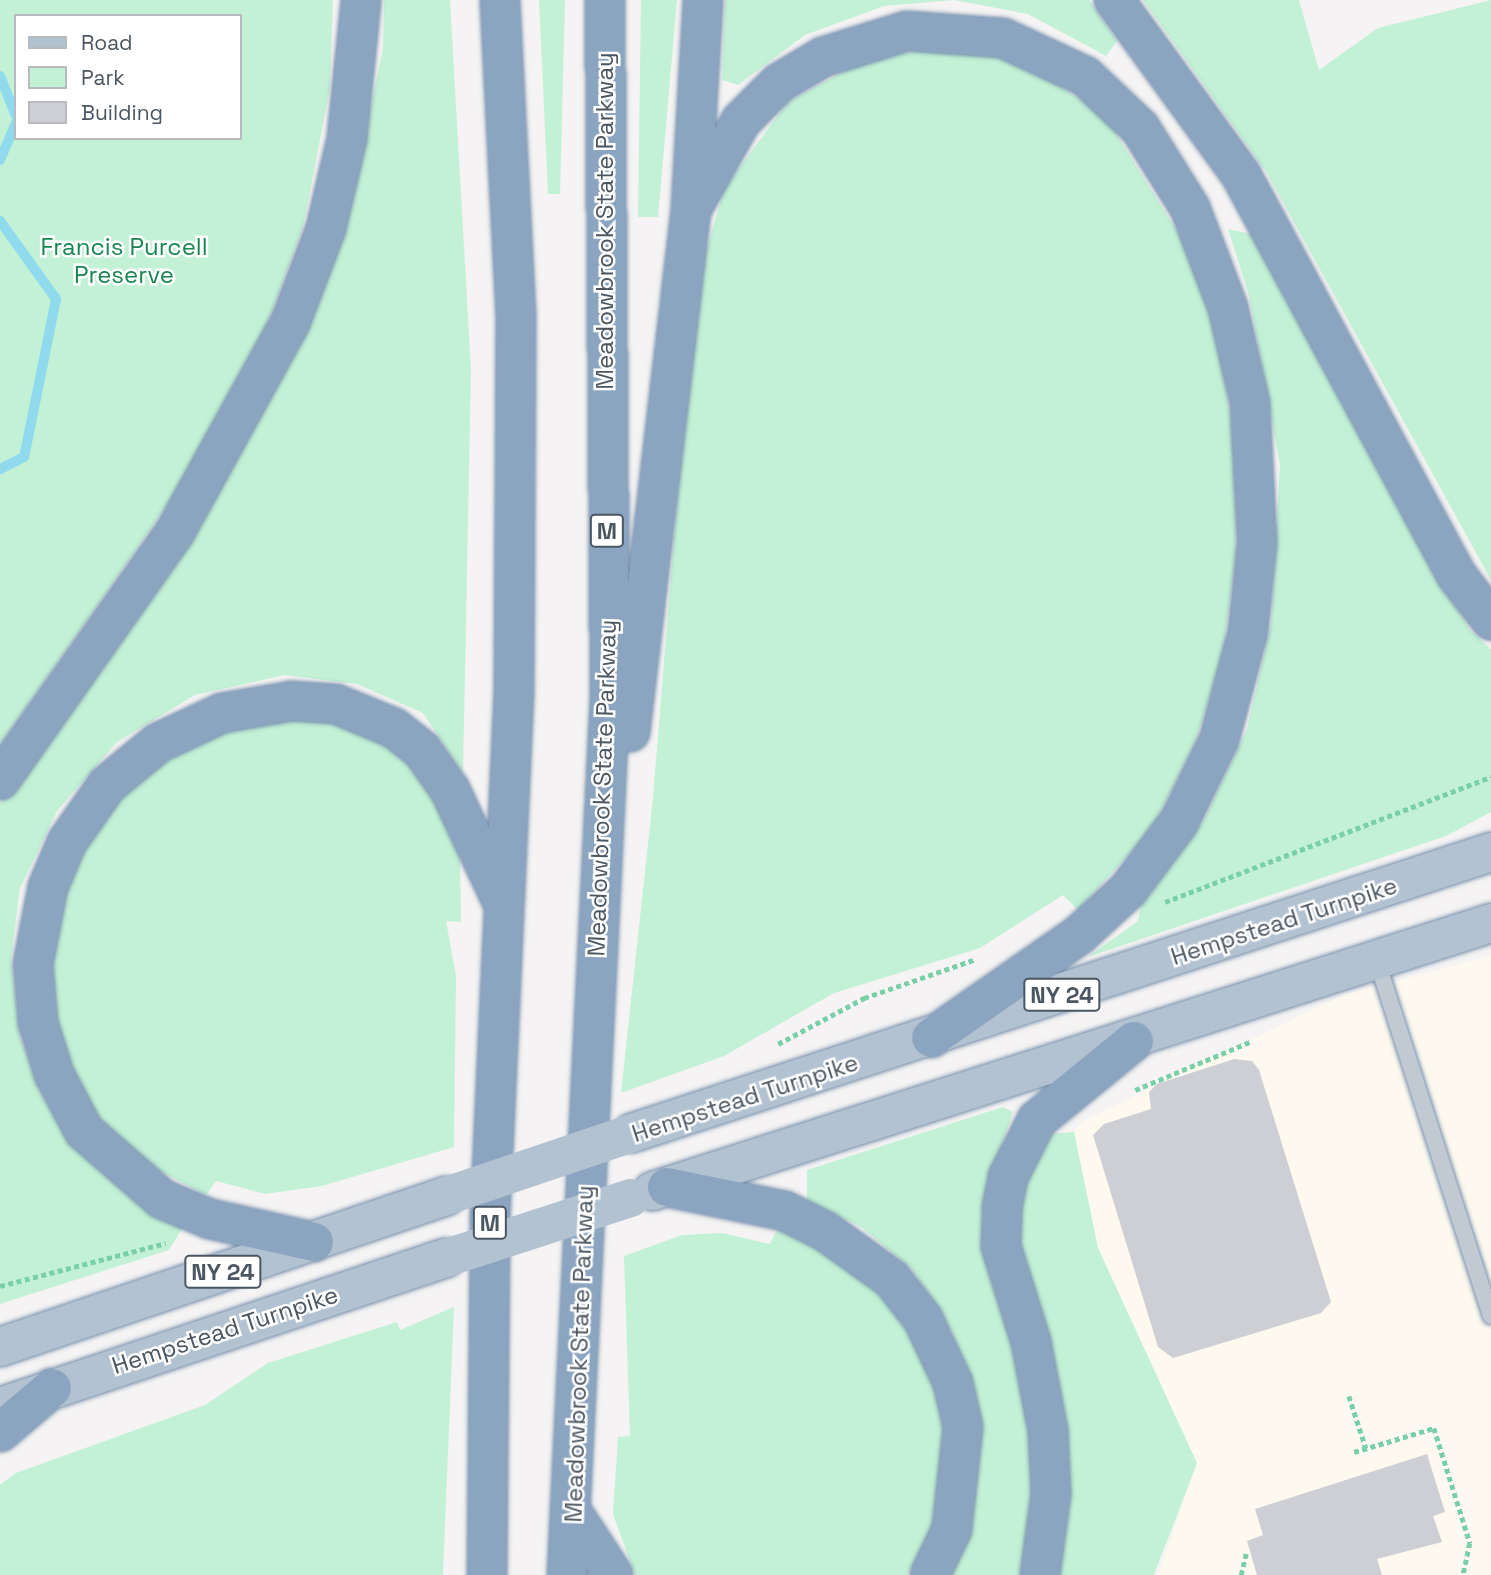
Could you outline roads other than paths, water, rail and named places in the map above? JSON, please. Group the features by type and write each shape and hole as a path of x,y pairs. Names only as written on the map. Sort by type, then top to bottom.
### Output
{"highway":[{"path":"0,780 175,532 290,323 326,228 346,139 361,0"},
{"name":"M","path":"487,1557 490,1218 506,909 516,317 500,0"},
{"name":"Meadowbrook State Parkway","path":"567,1575 573,1514 610,698 605,0"},
{"path":"592,1061 691,210 703,0"},
{"path":"1114,0 1241,175 1457,576 1491,620"},
{"path":"691,210 741,121 779,83 823,57 907,31 1003,38 1085,76 1140,128 1190,208 1228,308 1250,404 1257,543 1248,632 1219,740 1179,822 1128,890 1079,935 931,1038"},
{"path":"314,1241 210,1219 162,1199 84,1131 54,1074 38,1023 33,964 48,887 67,842 107,785 158,743 222,713 292,701 336,704 394,728 422,750 450,790 506,909"},
{"path":"1040,1575 1051,1494 1048,1430 1031,1342 1001,1246 1002,1208 1008,1177 1037,1120 1134,1041"},
{"path":"667,1187 785,1211 825,1231 892,1279 923,1319 953,1382 963,1427 953,1529 930,1575"},
{"path":"0,1432 51,1388"},
{"path":"573,1514 612,1575"},
{"path":"475,1575 487,1557"}],"main road":[{"name":"Hempstead Turnpike","path":"0,1347 632,1133 931,1038 1491,852"},
{"name":"Hempstead Turnpike","path":"0,1407 446,1258 1134,1041 1376,958 1491,923"}],"lane":[{"path":"1376,958 1491,1317"}],"waterway":[{"path":"0,76 14,111"},
{"path":"0,160 14,128"},
{"path":"0,221 56,299 24,457 0,469"}],"park label":[{"name":"Francis Purcell Preserve","path":"124,261"}]}
